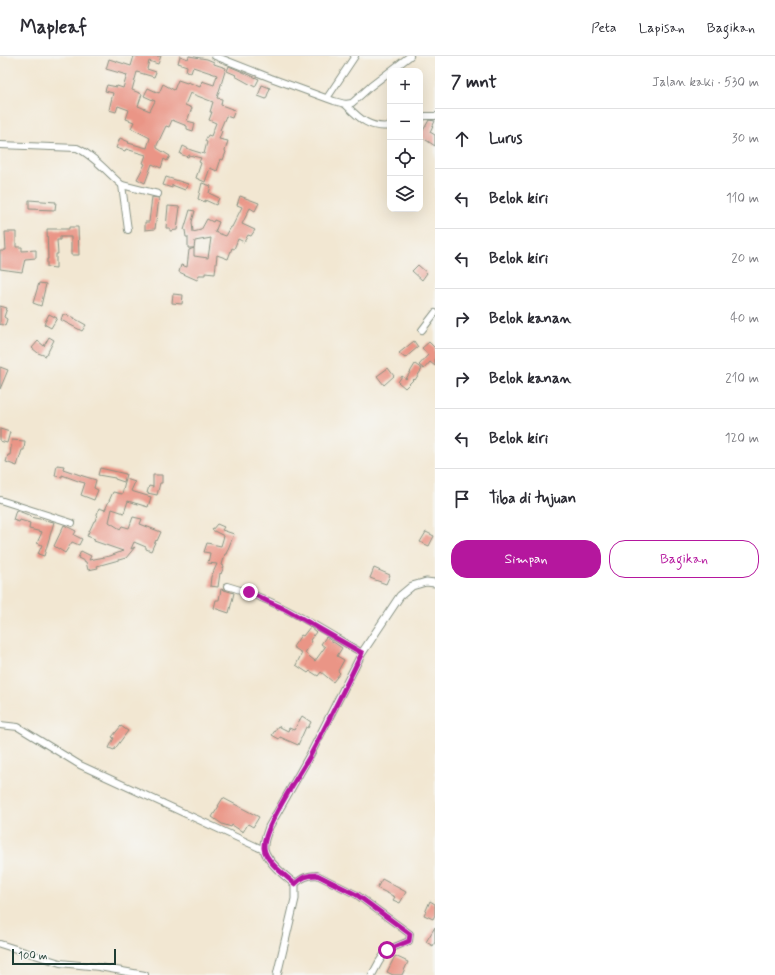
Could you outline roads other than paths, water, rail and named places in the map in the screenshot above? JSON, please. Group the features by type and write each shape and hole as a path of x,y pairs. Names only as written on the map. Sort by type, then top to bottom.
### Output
{"street":[{"path":"215,56 271,78 345,104 352,103 371,86 410,56"},
{"path":"327,98 355,56"},
{"path":"345,104 354,114 373,126 387,126"},
{"path":"423,116 435,116"},
{"path":"0,145 77,148 88,155 122,185 158,194"},
{"path":"122,185 128,230"},
{"path":"422,330 435,313"},
{"path":"0,500 72,524"},
{"path":"264,850 264,840 269,827 310,755 362,653 400,596 412,586 426,582 435,583"},
{"path":"227,586 249,592 285,609 362,653"},
{"path":"0,725 18,727 80,765 264,850 273,864 295,884 296,899 277,975"},
{"path":"295,884 302,878 310,875 317,875 357,895 410,934 409,941 387,950 372,975"},
{"path":"0,944 60,963 99,967 145,975"}]}
